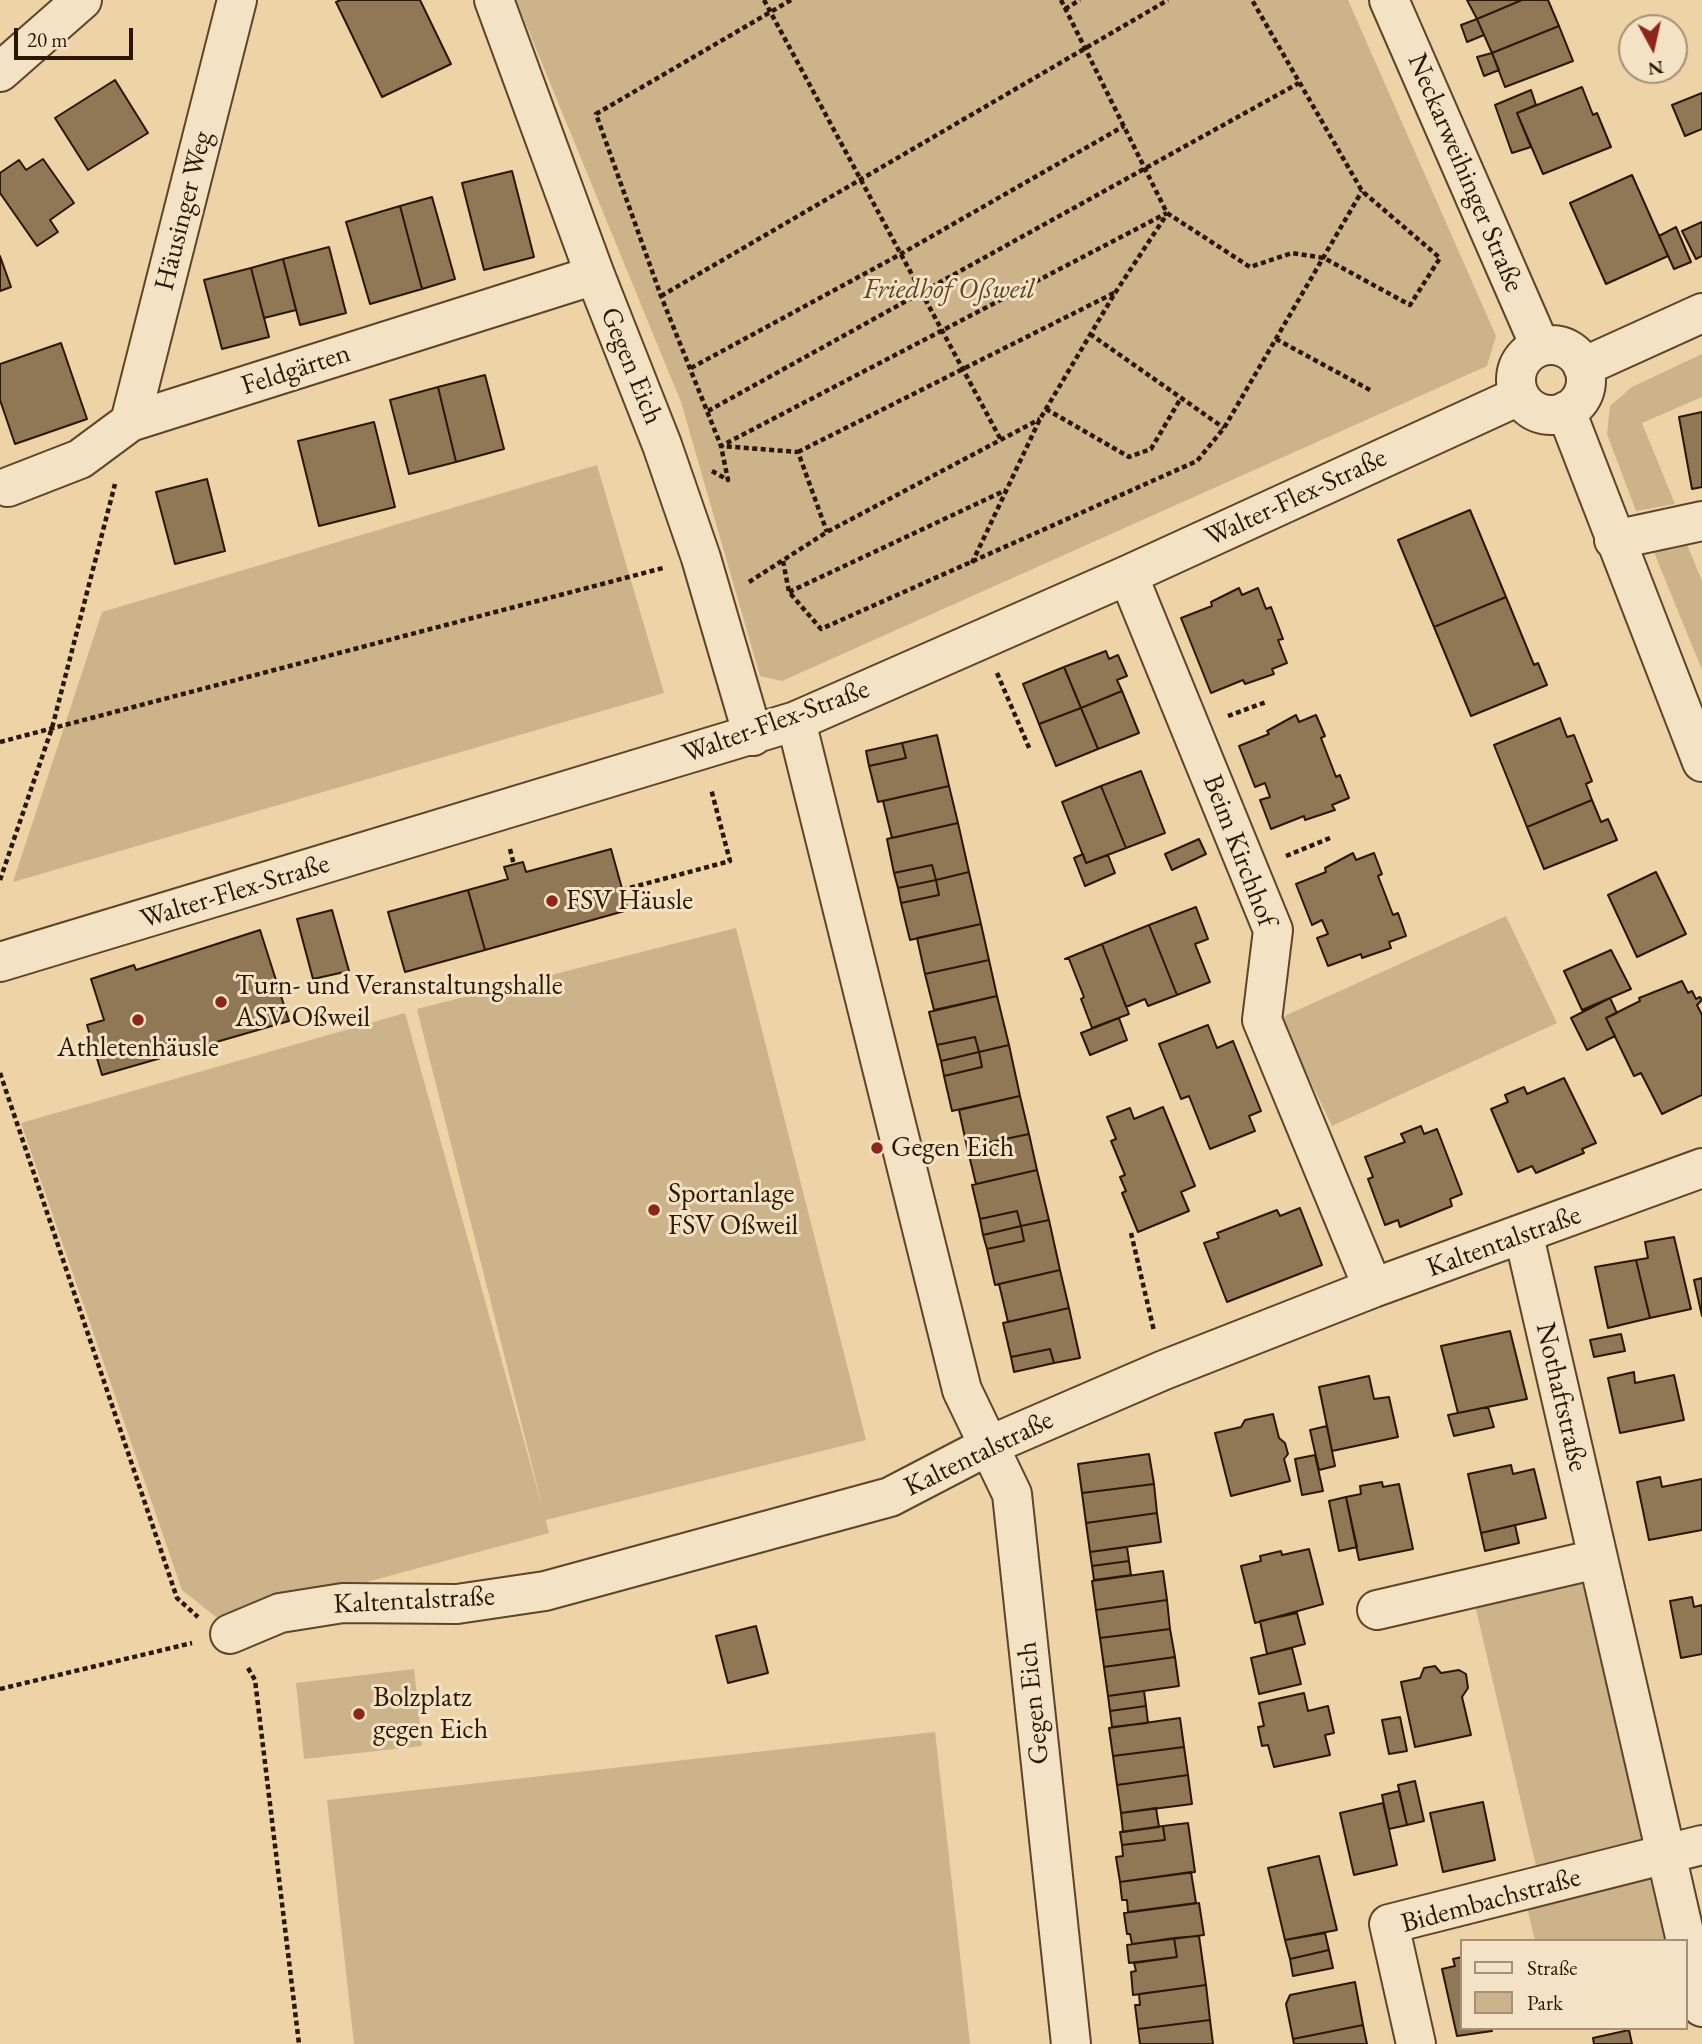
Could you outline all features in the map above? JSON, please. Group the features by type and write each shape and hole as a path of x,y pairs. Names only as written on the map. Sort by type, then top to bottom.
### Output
{"street":[{"path":"0,72 82,0"},
{"name":"Häusinger Weg","path":"131,422 237,0"},
{"name":"Gegen Eich","path":"494,0 595,275 662,445 701,558 753,736"},
{"name":"Neckarweihinger Straße","path":"1389,0 1540,346"},
{"name":"Feldgärten","path":"8,486 80,459 131,422 595,275"},
{"path":"1583,367 1702,313"},
{"path":"1540,346 1562,346 1572,352 1583,367 1586,382 1583,393 1578,403 1566,411 1546,415 1535,412 1519,396 1516,372 1529,352 1540,346"},
{"name":"Walter-Flex-Straße","path":"0,962 796,721 1128,575 1519,396"},
{"path":"1566,411 1702,762"},
{"path":"1614,540 1702,521"},
{"name":"Beim Kirchhof","path":"1128,575 1273,930 1262,1020 1373,1289"},
{"name":"Gegen Eich","path":"796,721 962,1390 1012,1494 1071,2044"},
{"name":"Kaltentalstraße","path":"230,1634 280,1613 343,1603 457,1604 545,1591 890,1497 988,1446 1164,1370 1373,1289 1524,1236 1702,1168"},
{"name":"Nothaftstraße","path":"1524,1236 1666,1855"},
{"path":"1377,1610 1597,1559"},
{"name":"Bidembachstraße","path":"1416,2044 1389,1924 1702,1845"},
{"path":"1666,1855 1686,1939"},
{"path":"1688,1949 1702,2007"}],"path":[{"path":"764,0 1001,440"},
{"path":"662,445 728,480 721,446 661,296 596,114 791,0"},
{"path":"1061,0 1167,213 1250,267 1292,253 1324,258 1410,305 1440,258 1362,191 1252,0"},
{"path":"1065,9 1080,0"},
{"path":"661,296 1168,0"},
{"path":"708,411 1299,83"},
{"path":"691,368 899,255 1124,126"},
{"path":"783,561 789,592 821,629 1197,461 1224,428 1362,191"},
{"path":"971,564 1040,419 1115,293 1167,213"},
{"path":"721,446 1167,213"},
{"path":"721,446 798,452 1115,293"},
{"path":"1090,334 1224,428"},
{"path":"1276,339 1370,390"},
{"path":"1046,409 1129,457 1151,449 1181,398"},
{"path":"714,601 827,532 1040,419"},
{"path":"0,880 52,728 131,422"},
{"path":"798,452 827,532"},
{"path":"789,592 1006,489"},
{"path":"0,741 701,558"},
{"path":"983,640 1030,750"},
{"path":"622,890 730,861 701,751"},
{"path":"1249,871 1330,838"},
{"path":"512,858 514,865"},
{"path":"0,1073 177,1598 203,1621 230,1634 255,1680 299,2044"},
{"path":"1131,1233 1164,1370"},
{"path":"0,1689 230,1634"}],"green space":[{"name":"Friedhof Oßweil","path":"516,0 1348,0 1496,336 1487,366 782,681 760,676 681,402"},
{"path":"1702,354 1702,397 1642,423 1675,504 1636,511 1607,434 1610,406 1632,387"},
{"path":"597,465 664,693 13,882 102,612"},
{"path":"1684,537 1702,581 1702,670 1651,545"},
{"path":"1506,916 1557,1023 1332,1126 1280,1018"},
{"path":"736,928 866,1440 546,1520 549,1533 221,1621 182,1590 21,1123 405,1013 544,1513 417,1009"},
{"path":"1572,1581 1582,1583 1588,1591 1642,1828 1642,1839 1633,1848 1537,1870 1475,1605"},
{"name":"Bolzplatz gegen Eich","path":"414,1669 422,1746 304,1759 296,1683"},
{"path":"935,1732 970,2044 354,2044 327,1800"},
{"path":"1650,1879 1665,1939 1535,1939 1527,1907"}],"building":[{"path":"420,0 451,64 382,97 336,2"},
{"path":"1467,0 1522,0 1477,19"},
{"path":"1522,0 1548,0 1559,26 1492,53 1477,19"},
{"path":"1477,19 1484,35 1467,42 1461,25"},
{"path":"1559,26 1573,61 1505,87 1492,53"},
{"path":"1492,53 1499,70 1484,76 1477,57"},
{"path":"115,80 148,133 88,170 55,118"},
{"path":"1582,87 1593,115 1597,113 1611,147 1543,174 1517,113"},
{"path":"1531,90 1536,105 1517,113 1531,147 1512,153 1495,105"},
{"path":"1702,93 1702,129 1685,136 1672,105"},
{"path":"43,159 74,203 50,220 58,232 37,246 0,193 0,173 19,160 26,170"},
{"path":"512,171 534,257 484,270 462,183"},
{"path":"1632,175 1668,256 1606,284 1570,203"},
{"path":"432,197 455,279 422,289 400,206"},
{"path":"400,206 422,289 370,304 346,222"},
{"path":"1702,222 1702,256 1696,259 1682,231"},
{"path":"1676,227 1691,262 1674,269 1659,236"},
{"path":"329,247 346,313 300,325 283,259"},
{"path":"0,256 11,287 0,291"},
{"path":"283,259 296,310 264,318 251,268"},
{"path":"251,268 269,337 222,349 204,280"},
{"path":"61,343 87,419 15,444 0,400 0,364"},
{"path":"485,375 504,449 456,462 438,387"},
{"path":"438,387 456,462 409,474 390,400"},
{"path":"1702,412 1702,487 1692,489 1679,417"},
{"path":"374,422 395,507 319,526 298,441"},
{"path":"207,479 225,551 175,564 156,492"},
{"path":"1470,510 1506,597 1434,627 1398,540"},
{"path":"1239,588 1242,595 1258,588 1266,609 1271,607 1283,639 1278,640 1287,663 1272,669 1274,674 1245,684 1243,680 1211,693 1181,618 1212,606 1211,602"},
{"path":"1506,597 1534,665 1538,663 1547,685 1471,716 1434,627"},
{"path":"1106,651 1109,659 1118,655 1127,676 1117,680 1122,691 1081,708 1064,667"},
{"path":"1064,667 1081,708 1039,724 1023,684"},
{"path":"1122,691 1139,733 1098,749 1081,708"},
{"path":"1081,708 1098,749 1056,766 1039,724"},
{"path":"1296,715 1299,722 1316,715 1325,736 1321,738 1336,777 1340,775 1349,798 1332,805 1335,810 1305,820 1304,816 1271,829 1260,800 1270,797 1265,783 1255,787 1239,746 1269,734 1267,731"},
{"path":"1560,718 1567,737 1574,735 1592,781 1586,784 1592,800 1527,827 1494,745"},
{"path":"937,735 949,786 878,802 869,766 906,758 902,743"},
{"path":"902,743 906,758 869,766 866,751"},
{"path":"1141,771 1165,833 1126,848 1101,786"},
{"path":"949,786 958,823 892,838 883,801"},
{"path":"1101,786 1126,848 1086,863 1062,802"},
{"path":"1592,800 1601,822 1608,819 1617,840 1544,869 1527,827"},
{"path":"958,823 969,872 936,880 932,865 894,873 887,839"},
{"path":"1199,839 1206,854 1172,870 1165,854"},
{"path":"611,849 628,910 485,950 468,890 508,879 504,867 523,862 526,872"},
{"path":"1353,853 1356,860 1374,853 1382,874 1378,876 1393,915 1398,913 1406,936 1389,942 1391,948 1362,958 1361,954 1328,966 1317,938 1328,934 1322,920 1312,925 1296,884 1326,872 1325,868"},
{"path":"1083,854 1086,863 1108,855 1115,873 1085,886 1074,858"},
{"path":"932,865 936,880 898,888 894,873"},
{"path":"969,872 981,924 910,940 901,903 939,895 936,880"},
{"path":"1656,872 1686,934 1637,957 1608,895"},
{"path":"936,880 939,895 901,903 898,888"},
{"path":"468,890 485,950 405,972 388,912"},
{"path":"1196,907 1208,939 1195,944 1210,982 1177,995 1149,925"},
{"path":"332,910 349,971 313,979 297,919"},
{"path":"981,924 989,960 925,974 917,938"},
{"path":"1149,925 1177,995 1148,1006 1145,999 1126,1007 1102,944"},
{"path":"260,930 289,1021 102,1075 87,1025 104,1020 91,979 134,965 136,970"},
{"path":"1102,944 1129,1014 1092,1028 1081,999 1084,997 1069,959 1065,959"},
{"path":"1611,950 1631,989 1582,1010 1564,971"},
{"path":"989,960 997,996 934,1010 925,974"},
{"path":"1682,981 1688,993 1692,991 1696,999 1700,997 1702,1000 1697,1005 1702,1015 1702,1095 1662,1114 1641,1073 1634,1076 1606,1018 1640,1001 1639,998"},
{"path":"997,996 1009,1045 979,1052 975,1037 937,1045 929,1012"},
{"path":"1610,998 1617,1013 1606,1018 1615,1036 1587,1050 1571,1018"},
{"path":"1119,1018 1127,1040 1090,1055 1081,1033"},
{"path":"1208,1025 1217,1048 1233,1041 1261,1111 1249,1116 1255,1131 1210,1149 1189,1096 1181,1099 1159,1044"},
{"path":"975,1037 979,1052 941,1061 937,1045"},
{"path":"1009,1045 1020,1096 952,1111 944,1076 982,1067 979,1052"},
{"path":"979,1052 982,1067 944,1076 941,1061"},
{"path":"1564,1078 1596,1143 1582,1149 1584,1153 1536,1173 1532,1166 1518,1172 1491,1109 1508,1102 1505,1095 1524,1087 1527,1094"},
{"path":"1020,1096 1029,1134 967,1147 959,1110"},
{"path":"1163,1107 1195,1186 1181,1192 1189,1211 1138,1232 1122,1193 1126,1191 1120,1177 1125,1175 1111,1141 1116,1139 1107,1117 1130,1108 1134,1119"},
{"path":"1421,1126 1424,1134 1437,1129 1462,1194 1450,1199 1452,1206 1400,1227 1398,1220 1385,1225 1368,1179 1373,1177 1365,1157 1405,1142 1401,1134"},
{"path":"1029,1134 1037,1170 976,1184 967,1147"},
{"path":"1037,1170 1049,1220 1021,1226 1017,1211 980,1219 972,1185"},
{"path":"1300,1208 1322,1265 1227,1302 1204,1243 1219,1238 1217,1233 1277,1210 1280,1216"},
{"path":"1017,1211 1021,1226 983,1235 980,1219"},
{"path":"1049,1220 1060,1270 995,1285 987,1249 1024,1241 1021,1226"},
{"path":"1021,1226 1024,1241 987,1249 983,1235"},
{"path":"1674,1237 1691,1309 1650,1318 1636,1260 1648,1258 1645,1242"},
{"path":"1636,1260 1650,1318 1608,1328 1595,1267"},
{"path":"1060,1270 1069,1308 1008,1322 999,1284"},
{"path":"1702,1278 1702,1316 1694,1280"},
{"path":"1069,1308 1080,1358 1054,1363 1050,1349 1011,1357 1003,1323"},
{"path":"1510,1331 1527,1399 1458,1413 1441,1346"},
{"path":"1621,1334 1625,1351 1594,1357 1590,1340"},
{"path":"1050,1349 1054,1363 1014,1372 1011,1357"},
{"path":"1634,1372 1635,1383 1674,1375 1684,1420 1620,1433 1608,1378"},
{"path":"1369,1376 1374,1399 1389,1397 1398,1437 1332,1451 1319,1387"},
{"path":"1488,1407 1494,1427 1454,1436 1448,1415"},
{"path":"1273,1414 1279,1438 1285,1443 1288,1454 1284,1459 1290,1481 1231,1496 1215,1433 1241,1427 1245,1420"},
{"path":"1327,1426 1335,1466 1319,1470 1310,1430"},
{"path":"1149,1454 1154,1484 1082,1493 1078,1464"},
{"path":"1315,1455 1323,1491 1302,1495 1295,1459"},
{"path":"1511,1465 1513,1474 1534,1469 1546,1518 1481,1533 1468,1474"},
{"path":"1660,1477 1662,1487 1702,1479 1702,1530 1649,1540 1637,1482"},
{"path":"1382,1482 1383,1487 1399,1484 1413,1549 1359,1560 1346,1497 1361,1494 1360,1486"},
{"path":"1154,1484 1157,1513 1086,1523 1082,1493"},
{"path":"1346,1497 1357,1547 1339,1551 1329,1501"},
{"path":"1157,1513 1161,1542 1090,1552 1086,1523"},
{"path":"1515,1525 1519,1543 1485,1551 1481,1533"},
{"path":"1127,1547 1129,1561 1092,1566 1090,1552"},
{"path":"1309,1549 1323,1604 1255,1623 1241,1566 1261,1561 1260,1556 1281,1551 1282,1555"},
{"path":"1129,1561 1131,1575 1094,1580 1092,1566"},
{"path":"1163,1571 1167,1600 1096,1610 1092,1581"},
{"path":"1692,1597 1694,1607 1702,1605 1702,1654 1681,1658 1670,1601"},
{"path":"1167,1600 1170,1629 1100,1638 1096,1610"},
{"path":"1297,1613 1305,1644 1267,1654 1260,1621"},
{"path":"756,1626 768,1673 728,1683 716,1636"},
{"path":"1170,1629 1175,1657 1104,1667 1100,1638"},
{"path":"1292,1648 1301,1684 1259,1694 1251,1658"},
{"path":"1175,1657 1179,1686 1108,1696 1104,1667"},
{"path":"1435,1666 1441,1673 1459,1670 1466,1674 1468,1688 1462,1697 1471,1735 1415,1747 1401,1682 1420,1678 1424,1668"},
{"path":"1144,1691 1146,1706 1110,1711 1108,1696"},
{"path":"1304,1693 1308,1711 1328,1706 1334,1733 1325,1735 1330,1755 1274,1767 1268,1745 1262,1746 1258,1727 1264,1726 1259,1703"},
{"path":"1146,1706 1148,1723 1112,1727 1110,1711"},
{"path":"1400,1717 1407,1751 1389,1754 1382,1720"},
{"path":"1180,1718 1184,1747 1113,1756 1109,1728"},
{"path":"1184,1747 1188,1775 1117,1785 1113,1756"},
{"path":"1188,1775 1192,1804 1121,1813 1117,1785"},
{"path":"1415,1781 1424,1821 1407,1825 1398,1785"},
{"path":"1399,1791 1407,1825 1389,1829 1382,1795"},
{"path":"1483,1802 1495,1860 1443,1872 1430,1813"},
{"path":"1383,1803 1397,1865 1354,1875 1340,1813"},
{"path":"1156,1808 1159,1827 1123,1832 1121,1813"},
{"path":"1188,1823 1195,1872 1120,1882 1116,1857 1123,1856 1122,1845 1165,1840 1163,1826"},
{"path":"1163,1826 1165,1840 1122,1845 1120,1832"},
{"path":"1319,1856 1337,1930 1285,1940 1268,1868"},
{"path":"1191,1872 1196,1903 1128,1912 1127,1900 1122,1900 1120,1882"},
{"path":"1199,1903 1204,1935 1132,1944 1130,1934 1127,1934 1124,1913"},
{"path":"1325,1933 1329,1950 1290,1959 1285,1940"},
{"path":"1199,1936 1206,1985 1133,1995 1131,1972 1136,1971 1134,1963 1177,1957 1174,1938"},
{"path":"1174,1938 1177,1957 1129,1963 1127,1945"},
{"path":"1329,1950 1333,1968 1293,1976 1290,1959"},
{"path":"1460,1957 1460,2030 1492,2031 1457,2036 1442,1969 1455,1966 1453,1959"},
{"path":"1355,1982 1363,2025 1293,2039 1286,2004 1290,1995"},
{"path":"1206,1985 1210,2020 1138,2029 1135,2005 1140,2005 1139,1994"},
{"path":"1210,2020 1213,2044 1140,2044 1138,2029"},
{"path":"1363,2025 1367,2044 1294,2044 1293,2039"},
{"path":"1629,2030 1632,2044 1594,2044 1593,2038"}],"place":[{"name":"FSV Häusle","path":"552,901"},
{"name":"Turn- und Veranstaltungshalle ASV Oßweil","path":"221,1002"},
{"name":"Athletenhäusle","path":"138,1020"},
{"name":"Gegen Eich","path":"877,1148"},
{"name":"Sportanlage FSV Oßweil","path":"654,1210"},
{"name":"Bolzplatz gegen Eich","path":"359,1714"}]}
